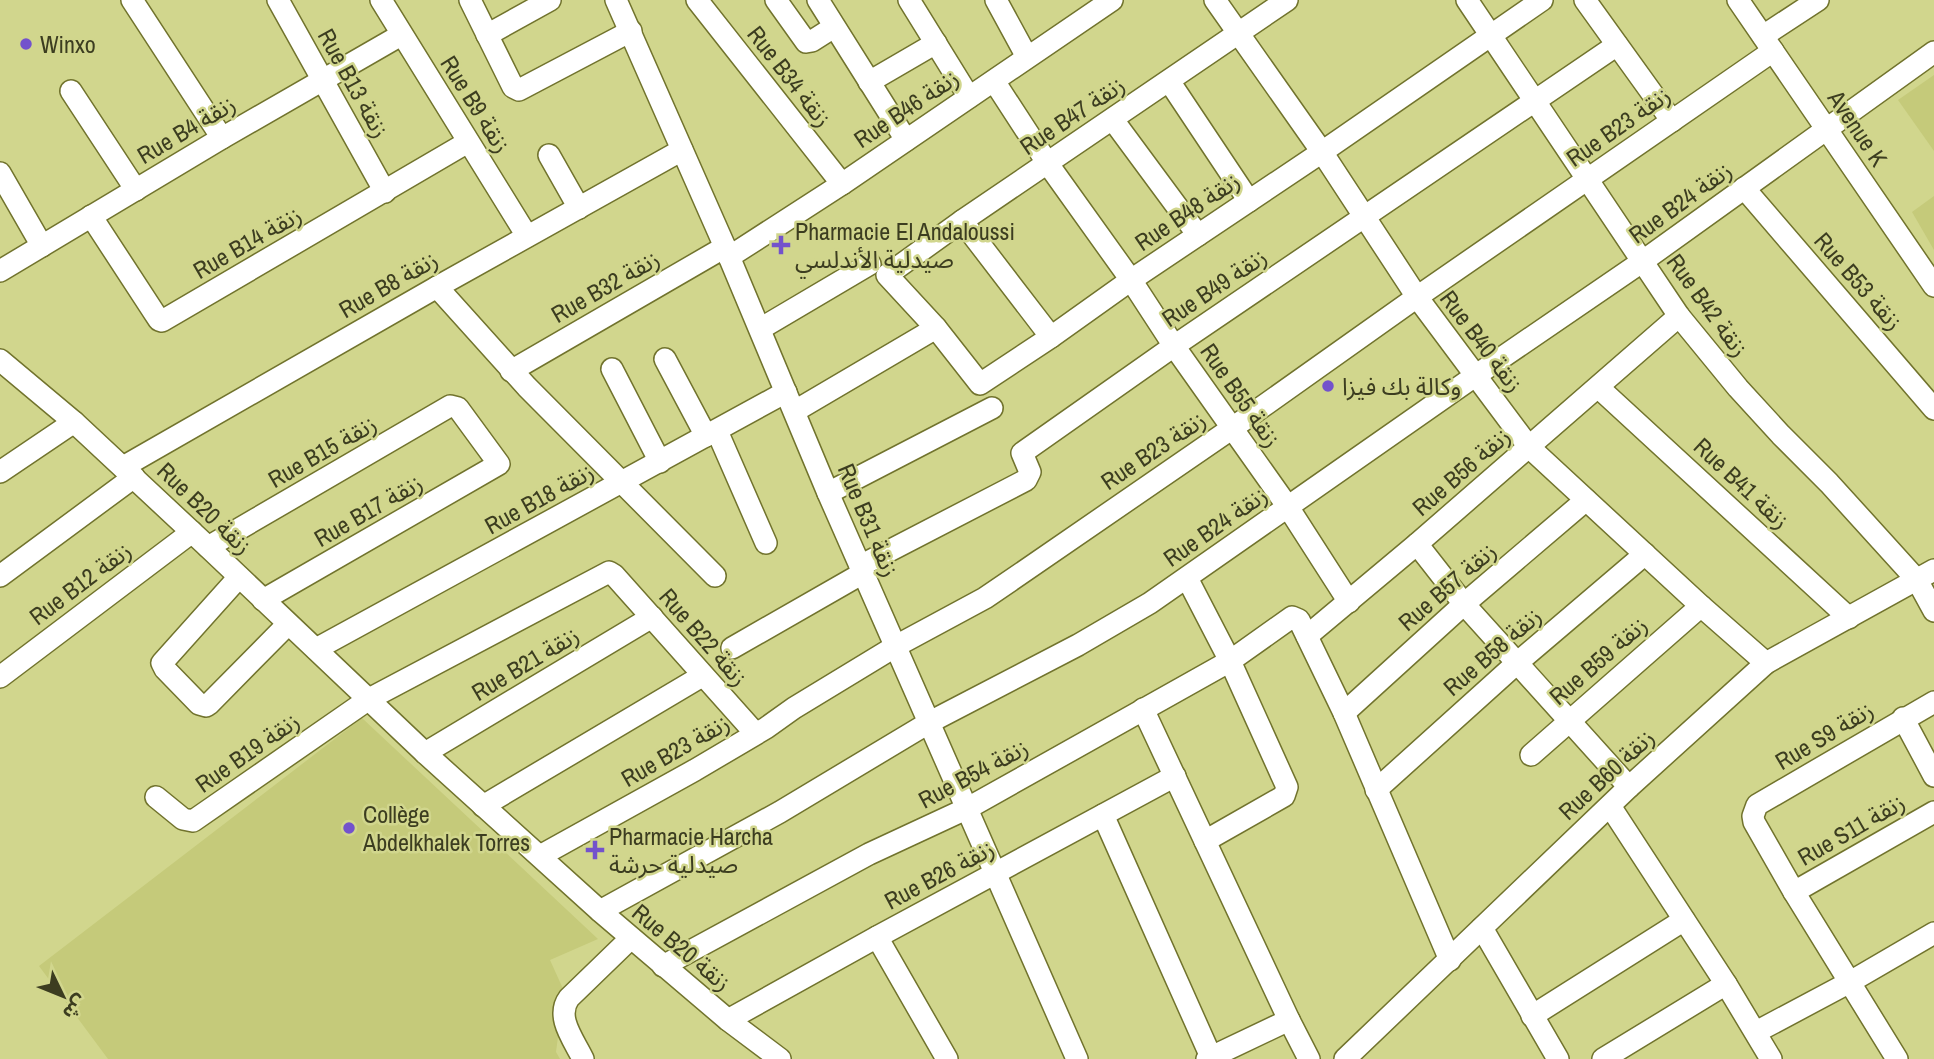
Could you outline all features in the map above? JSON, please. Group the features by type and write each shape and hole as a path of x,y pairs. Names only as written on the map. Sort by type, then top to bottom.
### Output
{"street":[{"path":"132,0 222,138"},
{"name":"Rue B13 زنقة","path":"278,0 385,192"},
{"name":"Rue B9 زنقة","path":"381,0 527,236"},
{"name":"Rue B9 زنقة","path":"470,0 513,87 517,90 522,90 631,30"},
{"path":"487,35 550,0"},
{"name":"Rue B31 زنقة","path":"616,0 727,252 828,493 1077,1059"},
{"name":"Rue B34 زنقة","path":"697,0 842,184"},
{"path":"776,0 806,42 834,27"},
{"path":"818,0 906,140"},
{"path":"909,0 969,97"},
{"path":"996,0 1027,57"},
{"name":"Rue B46 زنقة","path":"727,252 842,184 1112,0"},
{"name":"Rue B40 زنقة","path":"1215,0 1365,215 1417,297 1530,447 1766,663"},
{"name":"Rue B47 زنقة","path":"760,329 878,270 962,221 1287,0"},
{"name":"Rue B42 زنقة","path":"1467,0 1679,316 1781,435 1925,575 1934,611"},
{"name":"Rue B48 زنقة","path":"878,270 936,328 979,384 1542,0"},
{"path":"1585,0 1672,121"},
{"name":"Avenue K","path":"1738,0 1934,286"},
{"name":"Rue B23 زنقة","path":"540,856 695,770 896,646 985,598 1672,121 1818,0"},
{"name":"Rue B4 زنقة","path":"0,271 401,35"},
{"path":"869,82 936,43"},
{"name":"Rue B49 زنقة","path":"862,570 1026,480 1030,472 1022,453 1365,215 1617,45"},
{"name":"Rue B24 زنقة","path":"600,911 780,812 930,722 1118,623 1187,578 1643,261 1934,52"},
{"name":"Rue B55 زنقة","path":"994,81 1048,164 1288,507 1349,602"},
{"path":"1169,81 1249,201"},
{"path":"71,90 136,190"},
{"path":"1113,120 1198,235"},
{"name":"Rue B14 زنقة","path":"92,216 162,321 468,142"},
{"name":"Rue B8 زنقة","path":"0,576 128,472 437,287 682,150"},
{"path":"549,155 579,208"},
{"path":"0,173 42,246"},
{"name":"Rue B53 زنقة","path":"1744,188 1934,409"},
{"path":"962,221 1051,337"},
{"name":"Rue B32 زنقة","path":"511,370 727,252"},
{"path":"437,287 511,370 715,576"},
{"name":"Rue B56 زنقة","path":"1303,628 1349,602 1679,316"},
{"name":"Rue B18 زنقة","path":"316,649 712,433 790,402 936,328"},
{"path":"665,359 712,433 766,543"},
{"name":"Rue B20 زنقة","path":"0,360 74,422 425,753 600,911 728,1020 780,1059"},
{"path":"612,369 660,462"},
{"name":"Rue B41 زنقة","path":"1599,388 1849,618"},
{"name":"Rue B15 زنقة","path":"208,547 450,406 458,408 499,464"},
{"path":"828,493 992,408"},
{"path":"0,472 74,422"},
{"name":"Rue B17 زنقة","path":"263,600 499,464"},
{"name":"Rue B57 زنقة","path":"1344,713 1464,604 1586,500"},
{"name":"Rue B12 زنقة","path":"0,677 192,532"},
{"path":"1417,544 1464,604 1629,787"},
{"name":"Rue B58 زنقة","path":"1376,790 1517,663 1645,554"},
{"path":"732,648 862,570"},
{"name":"Rue B22 زنقة","path":"369,699 605,573 611,573 755,733"},
{"name":"Rue B60 زنقة","path":"1345,1059 1629,787 1766,663 1925,575"},
{"path":"239,577 162,663 164,669 199,704 209,704 288,624"},
{"path":"1187,578 1230,661 1287,791 1284,796 1205,841"},
{"name":"Rue B59 زنقة","path":"1531,755 1701,606"},
{"name":"Rue B21 زنقة","path":"425,753 652,617"},
{"name":"Rue B54 زنقة","path":"663,966 869,854 968,808 1230,661 1292,617 1303,628"},
{"path":"1303,628 1344,713 1450,960"},
{"path":"483,806 702,676"},
{"name":"Rue B19 زنقة","path":"156,797 183,819 192,821 369,699"},
{"name":"Rue S9 زنقة","path":"1794,892 1754,822 1758,805 1934,702"},
{"path":"1143,709 1309,1059"},
{"path":"1903,718 1934,776"},
{"name":"Rue B26 زنقة","path":"728,1020 1175,776"},
{"path":"1610,806 1726,984 1771,1059"},
{"name":"Rue S11 زنقة","path":"1794,892 1934,812"},
{"path":"1103,815 1209,1058 1289,1020"},
{"path":"1794,892 1897,1059"},
{"path":"1532,1016 1684,920"},
{"path":"1482,928 1554,1058"},
{"path":"1756,1032 1934,933"},
{"path":"877,937 947,1059"},
{"path":"583,1059 564,1019 564,1004 632,938"},
{"path":"1603,1059 1726,984"}],"shaded area":[{"path":"1934,75 1934,151 1898,100"},
{"path":"1934,196 1934,250 1912,212"},
{"name":"Collège Abdelkhalek Torres","path":"362,718 598,939 550,960 564,991 556,1052 560,1059 108,1059 39,966"}],"place":[{"name":"Winxo","path":"26,44"},
{"name":"Pharmacie El Andaloussi صيدلية الأندلسي","path":"781,245"},
{"name":"وكالة بك فيزا","path":"1328,386"},
{"name":"Collège Abdelkhalek Torres","path":"349,828"},
{"name":"Pharmacie Harcha صيدلية حرشة","path":"595,850"}]}
